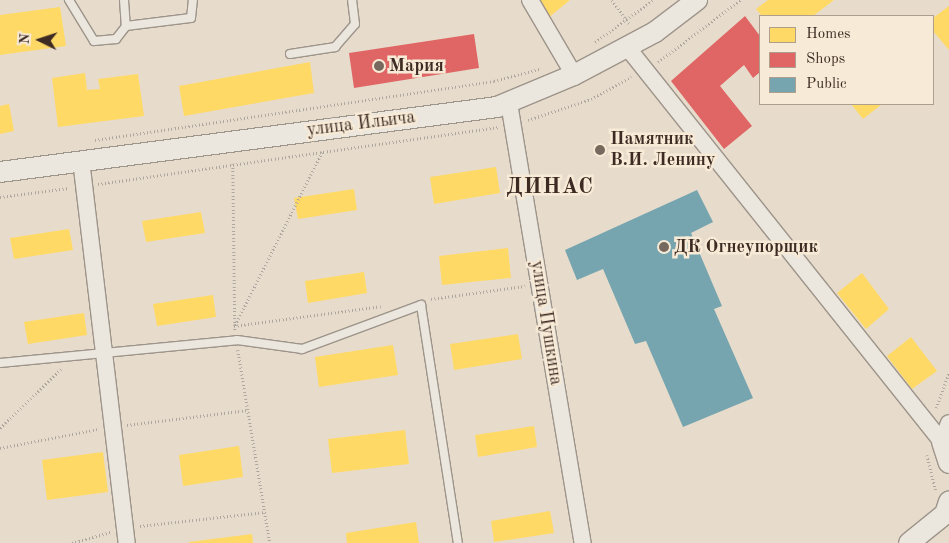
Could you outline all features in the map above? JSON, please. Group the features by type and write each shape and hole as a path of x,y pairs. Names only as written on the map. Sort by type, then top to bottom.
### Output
{"street":[{"path":"530,0 570,68"},
{"name":"улица Ильича","path":"0,172 509,104 570,68 627,47 655,32 697,0"},
{"path":"627,47 937,436 949,463"},
{"name":"улица Пушкина","path":"509,104 583,543"},
{"path":"81,160 126,535"},
{"path":"937,436 949,424"},
{"path":"909,543 945,514 943,498"}],"lane":[{"path":"69,0 94,41 116,39 126,26 124,0"},
{"path":"126,26 191,18 193,0"},
{"path":"290,54 335,47 355,24 352,0"},
{"path":"0,363 236,340 302,349 421,305 458,543"}],"path":[{"path":"570,68 653,0"},
{"path":"89,141 494,81 541,69"},
{"path":"234,326 322,152"},
{"path":"0,428 76,355"},
{"path":"943,498 926,458 937,436 936,407 949,372"},
{"path":"72,543 265,512"}],"building: Homes":[{"path":"536,0 570,0 548,18"},
{"path":"768,0 834,0 814,15 761,15 756,9"},
{"path":"949,6 949,50 934,32 934,17"},
{"path":"60,7 66,46 0,55 0,15"},
{"path":"310,62 314,93 184,116 179,86"},
{"path":"85,73 87,90 100,89 98,79 138,74 144,116 58,127 52,78"},
{"path":"9,104 14,131 0,134 0,106"},
{"path":"852,105 881,105 863,119"},
{"path":"496,167 500,193 434,204 430,177"},
{"path":"354,189 357,210 298,219 294,198"},
{"path":"201,212 205,233 146,242 142,221"},
{"path":"69,229 73,250 14,259 10,238"},
{"path":"508,248 511,278 442,285 439,256"},
{"path":"364,272 367,293 308,303 305,281"},
{"path":"862,273 889,309 866,329 837,293"},
{"path":"213,295 216,317 157,326 153,304"},
{"path":"84,313 87,335 28,344 24,322"},
{"path":"518,334 522,359 454,370 450,344"},
{"path":"911,337 937,371 912,389 887,356"},
{"path":"393,345 398,375 319,387 315,357"},
{"path":"534,426 537,447 478,457 475,435"},
{"path":"405,430 409,464 332,473 328,439"},
{"path":"239,446 243,477 183,486 179,455"},
{"path":"103,452 108,492 47,500 42,460"},
{"path":"550,511 554,533 494,542 491,521"},
{"path":"416,522 419,543 347,543 346,533"},
{"path":"252,534 253,543 189,543 189,542"}],"building: Shops":[{"path":"745,16 759,35 759,73 753,78 744,65 720,86 752,126 724,149 671,81"},
{"path":"474,34 479,68 354,88 349,53"}],"building: Public":[{"path":"697,190 713,222 691,233 722,306 714,309 753,398 683,427 646,341 635,344 603,269 577,280 565,250"}],"place":[{"name":"Мария","path":"379,66"},
{"name":"Памятник В.И. Ленину","path":"600,150"},
{"name":"ДК Огнеупорщик","path":"664,247"}],"district":[{"name":"ДИНАС","path":"550,188"}]}
